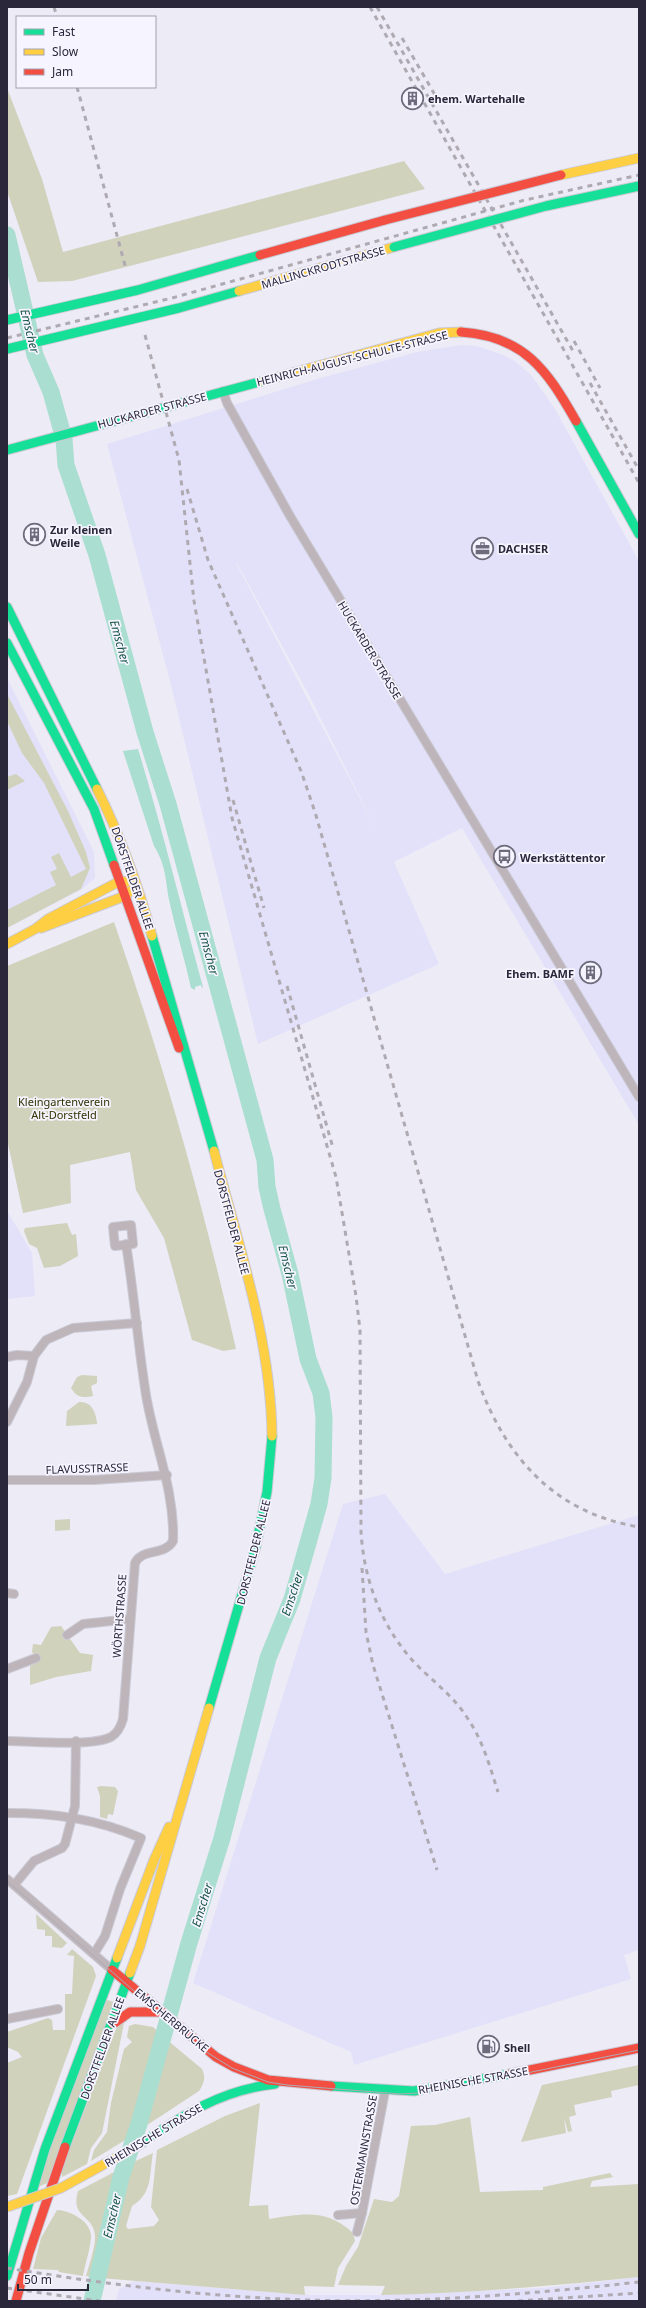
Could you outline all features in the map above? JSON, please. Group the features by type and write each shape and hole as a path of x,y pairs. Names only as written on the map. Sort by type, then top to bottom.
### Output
{"main road":[{"path":"7,320 76,305 231,265 385,220 550,177 639,158"},
{"name":"MALLINCKRODTSTRASSE","path":"7,349 179,308 546,206 639,186"},
{"name":"HEINRICH-AUGUST-SCHULTE-STRASSE","path":"223,391 439,333 466,331 486,334 508,342 544,369 556,386 639,534"},
{"name":"HUCKARDER STRASSE","path":"7,450 33,441 223,391"},
{"name":"DORSTFELDER ALLEE","path":"7,607 118,831 137,883 205,1118 261,1338 269,1384 272,1435 267,1492 256,1546 184,1793 161,1878 127,1982 51,2185 29,2253 16,2301"},
{"name":"DORSTFELDER ALLEE","path":"7,643 81,782 106,840 164,1011 205,1118"},
{"path":"7,944 35,929 48,919 120,881 137,883"},
{"path":"35,929 49,927 125,896 137,883"},
{"name":"DORSTFELDER ALLEE","path":"7,2276 45,2149 154,1860 184,1793"},
{"name":"EMSCHERBRÜCKE","path":"112,1970 141,1993 193,2039 234,2067"},
{"path":"110,2027 123,2015 135,2011 162,2012"},
{"name":"RHEINISCHE STRASSE","path":"234,2067 268,2080 385,2091 427,2090 639,2048"},
{"path":"231,2091 237,2080 234,2067"},
{"name":"RHEINISCHE STRASSE","path":"7,2207 61,2188 137,2146 196,2108 231,2091 255,2085 304,2084"}],"street":[{"name":"HUCKARDER STRASSE","path":"223,391 227,403 290,516 639,1097"},
{"name":"WÖRTHSTRASSE","path":"7,1741 45,1743 110,1737 121,1725 136,1561 141,1556 165,1549 173,1541 167,1475 156,1442 146,1395 126,1244"},
{"path":"7,1422 27,1382 34,1356 46,1340 73,1328 137,1323"},
{"path":"7,1357 17,1355 34,1356"},
{"name":"FLAVUSSTRASSE","path":"7,1480 94,1480 167,1475"},
{"path":"67,1635 83,1624 130,1619"},
{"path":"7,1668 36,1658"},
{"path":"15,1884 34,1861 64,1846 74,1806 76,1741"},
{"path":"7,1812 72,1816 116,1828 141,1838 120,1889 105,1936 94,1954"},
{"path":"7,1879 15,1884 112,1970"},
{"path":"7,2019 58,2009"},
{"name":"OSTERMANNSTRASSE","path":"357,2232 362,2213 385,2091"},
{"name":"OSTERMANNSTRASSE","path":"338,2215 362,2213"}],"shaded area":[{"path":"461,345 477,346 515,361 532,376 555,409 639,561 639,1125 462,828 394,862 439,964 258,1044 171,685 107,444 317,379 417,352","holes":["236,563 309,695 377,831"]},
{"path":"7,678 94,852 95,878 82,889 7,928"},
{"path":"138,749 203,987 202,988 201,985 195,987 195,990 191,988 172,914 165,874 154,846 123,751"},
{"path":"7,1211 32,1253 35,1296 7,1299"},
{"path":"385,1494 445,1574 639,1515 639,1950 624,1955 631,1979 354,2065 351,2052 193,1983 343,1504"},
{"path":"639,2277 639,2301 116,2301 119,2289 134,2281 305,2295 381,2295 542,2288"}],"green space":[{"path":"7,88 42,179 63,252 404,161 425,189 72,281 38,282 7,191"},
{"path":"7,694 68,811 86,852 90,868 81,889 7,928 7,910 56,885 50,872 57,869 51,857 59,853 71,877 86,869 44,783 22,753 7,721"},
{"path":"16,774 25,781 7,790 7,777"},
{"name":"Kleingartenverein Alt-Dorstfeld","path":"114,922 149,1027 181,1134 210,1241 236,1349 223,1351 192,1340 164,1238 136,1190 130,1152 70,1165 71,1203 23,1213 7,1139 7,966"},
{"path":"67,1223 72,1235 76,1234 78,1256 60,1266 44,1268 37,1248 29,1244 24,1231 25,1228"},
{"path":"82,1375 97,1376 97,1383 91,1386 93,1396 80,1396 71,1388 77,1377"},
{"path":"79,1402 87,1403 92,1408 96,1416 97,1424 66,1426 67,1411"},
{"path":"70,1519 70,1530 55,1531 55,1520"},
{"path":"61,1626 80,1653 93,1655 91,1671 56,1677 30,1685 30,1666 37,1662 36,1657 32,1652 33,1644 41,1645 51,1627"},
{"path":"97,1787 115,1787 118,1791 113,1815 108,1814 107,1819 100,1817 100,1796"},
{"path":"36,1914 67,1943 62,1948 52,1947 52,1936 45,1936 45,1930 37,1929"},
{"path":"72,1949 93,1967 96,1976 17,2194 7,2196 7,2063 22,2057 18,2052 7,2047 7,2032 48,2018 52,2020 53,2030 65,2030 65,1994 72,1994 74,1956 67,1955"},
{"path":"107,2000 114,2002 47,2183 38,2187 58,2126"},
{"path":"126,2019 127,2021 124,2023 102,2133 91,2148 87,2164 62,2177 62,2169 116,2029"},
{"path":"135,2024 153,2027 161,2034 154,2063 130,2137 91,2161 94,2150 107,2132 111,2103 124,2049 132,2042 127,2037 129,2026"},
{"path":"166,2039 202,2069 204,2075 203,2083 199,2091 138,2131"},
{"path":"639,2065 639,2085 611,2091 612,2097 574,2105 576,2115 569,2117 572,2131 568,2132 564,2118 566,2133 521,2142 542,2085"},
{"path":"260,2103 249,2206 268,2205 269,2219 303,2215 323,2216 343,2225 353,2233 355,2241 338,2268 334,2287 304,2286 305,2295 100,2278 127,2165 153,2153 147,2189 139,2201 132,2206 126,2226 128,2229 154,2226 159,2220 151,2207 157,2150 225,2116"},
{"path":"470,2117 480,2192 543,2190 543,2187 610,2173 613,2177 592,2181 590,2187 639,2184 639,2277 510,2289 381,2295 385,2286 338,2285 346,2266 358,2247 374,2199 392,2202 399,2196 411,2126 435,2125"},
{"path":"120,2169 95,2277 86,2276 93,2250 95,2235 90,2223 79,2211 77,2206 76,2200 78,2191"},
{"path":"57,2210 80,2218 85,2222 90,2232 91,2238 83,2276 59,2272 58,2270 33,2269 41,2238"}],"waterway":[{"name":"Emscher","path":"7,235 35,355 51,392 64,439 66,465 97,555 145,732 168,804 265,1160 267,1187 272,1209 290,1274 308,1359 321,1393 324,1417 323,1478 319,1504 292,1599 268,1658 222,1838 189,1943 139,2124 121,2177 92,2301"}],"tram line":[{"path":"7,1881 200,2048 232,2068 268,2082 287,2085 401,2094 432,2092 639,2050"}],"railway":[{"path":"54,7 57,16"},
{"path":"370,7 639,483"},
{"path":"377,7 573,351"},
{"path":"402,38 435,95"},
{"path":"77,88 126,269"},
{"path":"7,338 172,298 525,200 639,175"},
{"path":"145,335 179,460 194,601 232,818 336,1177 356,1296 360,1330 361,1532 370,1585 384,1618 402,1648 414,1662 456,1703 473,1727 486,1754 498,1792"},
{"path":"574,341 600,388"},
{"path":"590,383 639,470"},
{"path":"187,489 208,560 301,771 315,812 478,1381 490,1409 503,1434 519,1457 538,1478 559,1495 582,1509 609,1520 639,1527"},
{"path":"233,800 264,908"},
{"path":"287,986 333,1148"},
{"path":"362,1568 366,1632 373,1665 437,1870"},
{"path":"7,2268 76,2279 214,2295 327,2301 461,2298 639,2282"},
{"path":"7,2288 99,2301"},
{"path":"518,2301 639,2293"}],"traffic: fast":[{"path":"394,247 546,206 639,186"},
{"path":"7,320 138,290 260,255"},
{"path":"7,349 179,308 239,291"},
{"path":"7,450 263,381"},
{"path":"576,421 639,534"},
{"path":"7,607 97,789"},
{"path":"7,643 94,809 114,865"},
{"path":"152,936 214,1151"},
{"path":"209,1708 256,1546 267,1492 272,1436"},
{"path":"7,2276 45,2149 117,1958"},
{"path":"65,2147 130,1973"},
{"path":"331,2086 414,2091 510,2074"},
{"path":"137,2146 170,2124 219,2098 255,2087 275,2084"}],"traffic: slow":[{"path":"561,175 639,158"},
{"path":"239,291 394,247"},
{"path":"263,381 439,333 461,332"},
{"path":"97,789 114,825 128,861 152,936"},
{"path":"7,944 35,929 48,919 120,881 126,882"},
{"path":"41,928 125,896 130,891"},
{"path":"214,1151 243,1256 260,1328 266,1364 272,1436"},
{"path":"130,1973 140,1946 209,1708"},
{"path":"117,1958 154,1860 169,1827"},
{"path":"7,2207 61,2188 137,2146"}],"traffic: jam":[{"path":"385,220 561,175"},
{"path":"260,255 385,220"},
{"path":"461,332 483,335 501,340 517,348 543,371 555,386 576,421"},
{"path":"114,865 179,1048"},
{"path":"112,1970 216,2057 234,2067 268,2080 331,2086"},
{"path":"113,2024 130,2012 162,2012"},
{"path":"510,2074 639,2048"},
{"path":"16,2301 29,2253 65,2147"}],"place":[{"name":"ehem. Wartehalle","path":"413,98"},
{"name":"Zur kleinen Weile","path":"35,535"},
{"name":"DACHSER","path":"482,548"},
{"name":"Werkstättentor","path":"504,857"},
{"name":"Ehem. BAMF","path":"590,973"},
{"name":"Shell","path":"488,2047"}]}
